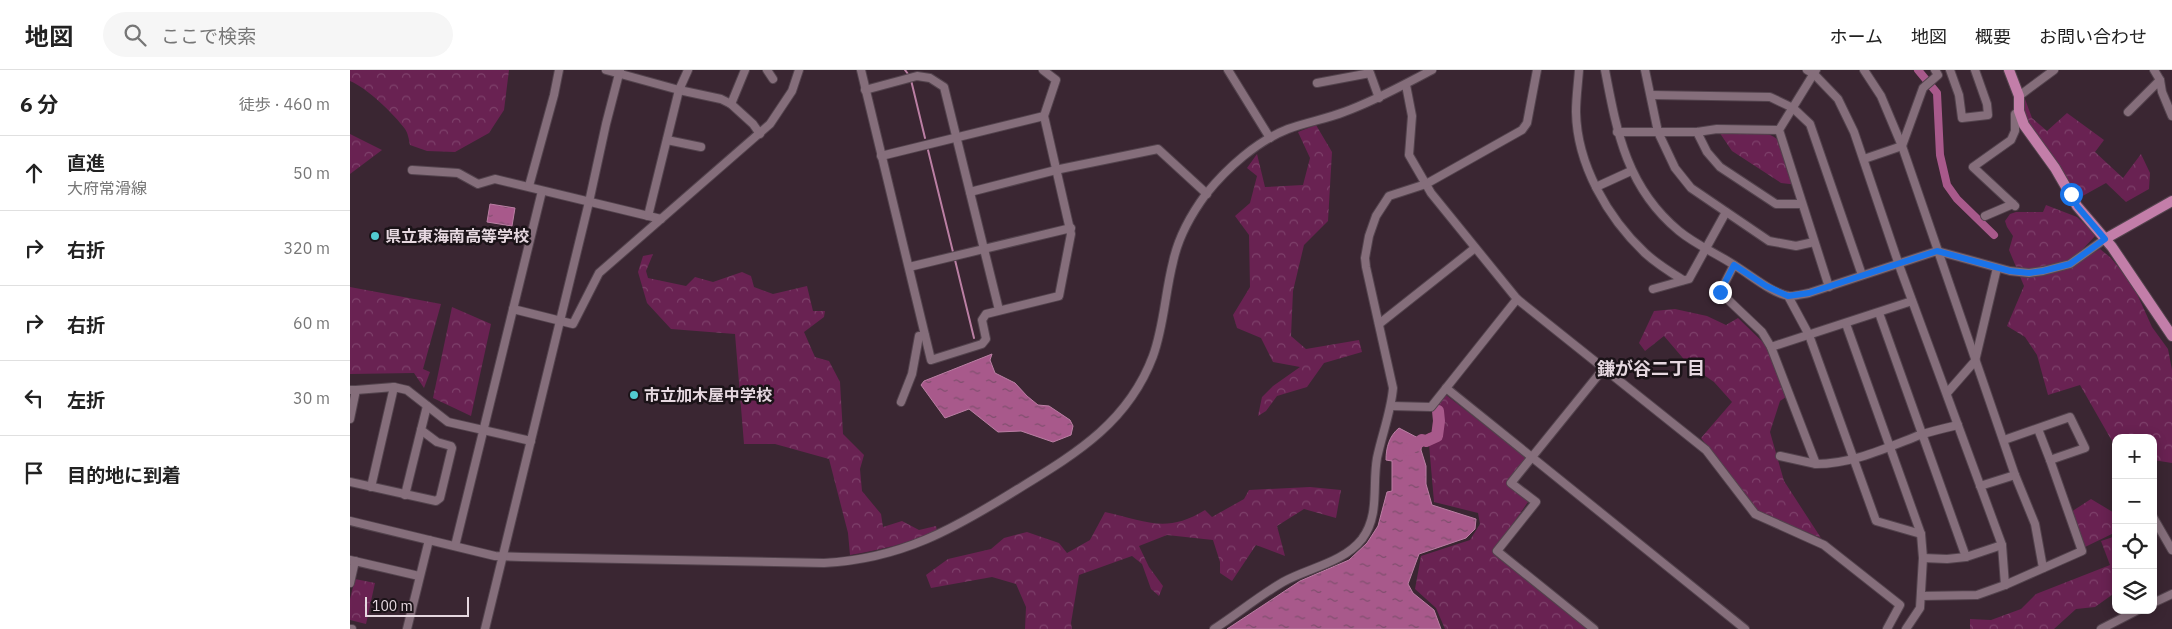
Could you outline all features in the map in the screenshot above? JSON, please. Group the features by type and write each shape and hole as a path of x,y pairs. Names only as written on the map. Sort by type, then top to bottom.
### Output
{"main road":[{"path":"2009,70 2019,96 2019,111 2024,125 2055,168 2077,206 2105,239 2172,336"},
{"path":"2105,239 2172,201"}],"street":[{"path":"529,186 554,96 559,70"},
{"path":"606,70 620,72 679,90 721,99 732,104 753,124 760,134"},
{"path":"648,216 679,90 688,70"},
{"path":"732,104 746,70"},
{"path":"767,70 773,79"},
{"path":"513,309 560,319 573,324 599,273 770,124 792,91 799,70"},
{"path":"861,70 931,360 982,344 986,339 982,317 999,310 1059,296 1071,228 1044,116 1056,80 1043,70"},
{"path":"1228,70 1270,138"},
{"path":"1214,629 1283,582 1348,552 1362,538 1372,520 1377,458 1391,406 1393,388 1365,258 1369,236 1376,216 1389,196 1426,184 1522,130 1527,123 1537,70"},
{"path":"1579,70 1576,113 1582,152 1596,187 1625,232 1647,255 1682,280"},
{"path":"1605,70 1617,132 1631,172 1655,208 1679,231 1704,249 1734,265 1766,286 1788,296 1794,303 1809,335 1876,522 1920,534"},
{"path":"1645,70 1658,132 1675,168 1691,188 1768,241 1796,246 1814,242"},
{"path":"1864,70 1881,96 1902,146 2015,475 2035,524 2044,568"},
{"path":"1902,146 1923,88 1938,75 1935,70"},
{"path":"1950,70 1959,95 1962,118 1988,115 1987,104 1975,70"},
{"path":"2019,96 2054,70"},
{"path":"2154,70 2160,80 2162,92 2172,116"},
{"path":"350,521 502,556 824,563 844,562 882,555 935,537 974,516 1058,465 1100,434 1120,413 1137,388 1153,356 1162,323 1173,260 1186,226 1207,194 1233,165 1270,138 1286,130 1344,112 1379,98 1406,85 1426,71"},
{"path":"1779,130 1813,71 1838,99 1846,112 1864,159 1899,265 1948,393 2002,545 2006,585"},
{"path":"485,629 620,72"},
{"path":"1317,83 1370,73 1379,98"},
{"path":"865,90 917,76 930,78 944,87 999,310"},
{"path":"2128,112 2160,80"},
{"path":"1406,85 1412,116 1409,155 1426,184 1517,299 1706,450 1755,514 1824,545 1900,605 1887,629"},
{"path":"1651,95 1770,97 1793,108 1810,124 1862,275"},
{"path":"1985,216 2014,205 1974,167 2011,140 2015,131 2015,114 2019,111"},
{"path":"881,156 1044,116"},
{"path":"1617,132 1697,132 1717,129 1779,130"},
{"path":"1779,130 1829,287"},
{"path":"1697,132 1707,152 1720,167 1776,204 1801,204"},
{"path":"667,140 701,146"},
{"path":"1864,159 1902,146"},
{"path":"970,192 1158,149 1207,194"},
{"path":"412,170 458,173 478,184 495,179 662,219"},
{"path":"1596,187 1631,172"},
{"path":"455,546 542,191"},
{"path":"1653,289 1689,279 1726,212"},
{"path":"909,267 1071,228"},
{"path":"1788,296 1809,293 1829,287 1937,251 2020,273 2056,269 2081,258 2105,239"},
{"path":"1379,324 1475,248"},
{"path":"1734,265 1720,292 1762,332 1771,347 1816,464"},
{"path":"1948,393 1975,361 1997,268"},
{"path":"1391,406 1431,406 1517,299"},
{"path":"1771,347 1912,301"},
{"path":"1879,313 1966,557"},
{"path":"1846,324 1920,534 1923,558 1921,596 1917,615 1906,629"},
{"path":"901,402 912,374 919,336 925,336"},
{"path":"1594,629 1497,551 1536,502 1511,484 1604,368"},
{"path":"350,419 353,390 394,387 408,390 448,422 531,441"},
{"path":"371,487 394,387"},
{"path":"1446,388 1745,629"},
{"path":"405,495 427,406"},
{"path":"2004,440 2070,417 2085,448 2050,460"},
{"path":"1780,456 1816,464 1835,464 1853,460 1922,434 1958,425"},
{"path":"1921,596 1977,595 2006,585 2082,551 2038,429"},
{"path":"350,482 436,501 440,498 452,448 437,442 421,430"},
{"path":"1980,486 2015,475"},
{"path":"2157,524 2172,550"},
{"path":"407,629 429,540"},
{"path":"1923,558 1947,560 1966,557 2002,545"},
{"path":"350,582 353,560 420,576"},
{"path":"2157,601 2172,594"},
{"path":"2101,629 2130,614"}],"green space":[{"path":"350,70 509,70 504,110 489,133 455,152 427,151 410,145 406,131 394,116 372,95 350,81"},
{"path":"2022,98 2025,99 2032,118 2047,131 2067,113 2104,140 2095,152 2123,178 2141,154 2150,173 2149,189 2126,202 2106,183 2079,198 2058,166 2025,124"},
{"path":"1316,125 1332,152 1328,221 1304,245 1293,291 1291,336 1306,349 1359,340 1362,352 1324,363 1307,387 1277,396 1266,411 1258,416 1262,397 1273,386 1300,367 1273,362 1261,338 1237,328 1233,315 1250,287 1249,235 1235,216 1250,203 1257,176 1247,168 1257,154 1265,187 1303,185 1310,158 1298,132"},
{"path":"1717,129 1754,131 1772,136 1785,148 1798,185 1781,183 1732,151"},
{"path":"350,134 382,150 350,174"},
{"path":"2046,205 2077,217 2096,235 2080,252 2086,257 2100,249 2111,258 2133,285 2152,327 2168,349 2172,370 2172,463 2157,461 2157,434 2112,434 2112,441 2080,385 2048,395 2037,355 2025,337 2007,326 2024,286 2009,250 2013,236 2005,221 2010,214 2016,212 2043,212"},
{"path":"653,254 646,271 648,278 686,286 695,277 713,282 742,272 751,276 754,287 773,294 807,286 813,311 825,311 824,317 804,332 815,357 829,361 840,382 843,434 864,455 860,469 862,491 881,514 883,527 902,521 919,530 936,526 937,531 894,546 850,555 848,533 829,459 775,444 744,444 735,334 671,329 647,303 638,272 643,256"},
{"path":"350,287 441,304 423,369 430,372 424,388 414,373 350,374"},
{"path":"452,307 491,324 471,416 433,398"},
{"path":"1675,309 1707,316 1726,325 1738,318 1769,348 1786,397 1780,401 1770,432 1784,481 1821,538 1759,512 1701,438 1732,402 1714,382 1688,364 1664,336 1645,351 1639,343 1654,311"},
{"path":"1446,395 1526,457 1509,483 1528,502 1494,551 1588,629 1445,629 1436,608 1415,589 1421,556 1470,540 1480,524 1478,513 1434,502 1428,433 1441,433 1442,411 1437,407"},
{"path":"1310,487 1341,490 1336,518 1304,509 1277,526 1285,556 1256,545 1232,581 1220,573 1220,562 1213,540 1167,535 1139,546 1149,567 1163,586 1159,596 1151,589 1142,564 1132,556 1079,575 1071,623 1072,629 1025,629 1026,607 1016,584 992,577 931,588 926,575 948,559 991,549 1004,538 1027,532 1059,543 1067,553 1090,540 1105,512 1144,522 1167,524 1179,522 1205,510 1212,517 1244,499 1249,490"},
{"path":"2091,499 2112,512 2112,534 2085,547 2071,512"},
{"path":"2112,537 2112,595 2095,607 2076,609 2054,629 1970,629 1970,619 1991,620 2021,609 2036,594 2110,565 2101,541"},
{"path":"355,579 375,583 366,624 350,620 350,599"}],"water":[{"path":"490,204 515,208 512,226 487,222"},
{"path":"992,354 990,360 995,373 1015,383 1038,405 1049,406 1070,420 1073,426 1071,435 1053,442 1021,431 998,432 969,409 945,418 921,385 924,381"},
{"path":"1399,428 1422,440 1421,450 1426,466 1426,484 1432,505 1476,519 1475,529 1466,538 1419,554 1408,584 1413,593 1434,610 1441,629 1227,629 1300,581 1349,560 1367,543 1378,526 1387,492 1392,491 1392,461 1386,460 1387,451 1390,438"}],"waterway":[{"path":"905,70 908,74"},
{"path":"1918,70 1937,93 1940,155 1947,185 1957,199 1994,235"},
{"path":"911,80 925,138"},
{"path":"928,150 953,252"},
{"path":"955,260 974,338"},
{"path":"1408,450 1422,440 1426,441 1437,436 1438,411"}],"place":[{"name":"県立東海南高等学校","path":"375,236"},
{"name":"市立加木屋中学校","path":"634,395"}],"district":[{"name":"鎌が谷二丁目","path":"1651,369"}],"route":[{"path":"1720,292 1734,265 1766,286 1788,296 1809,293 1829,287 1937,251 2020,273 2056,269 2081,258 2105,239 2077,206 2071,194"}]}
